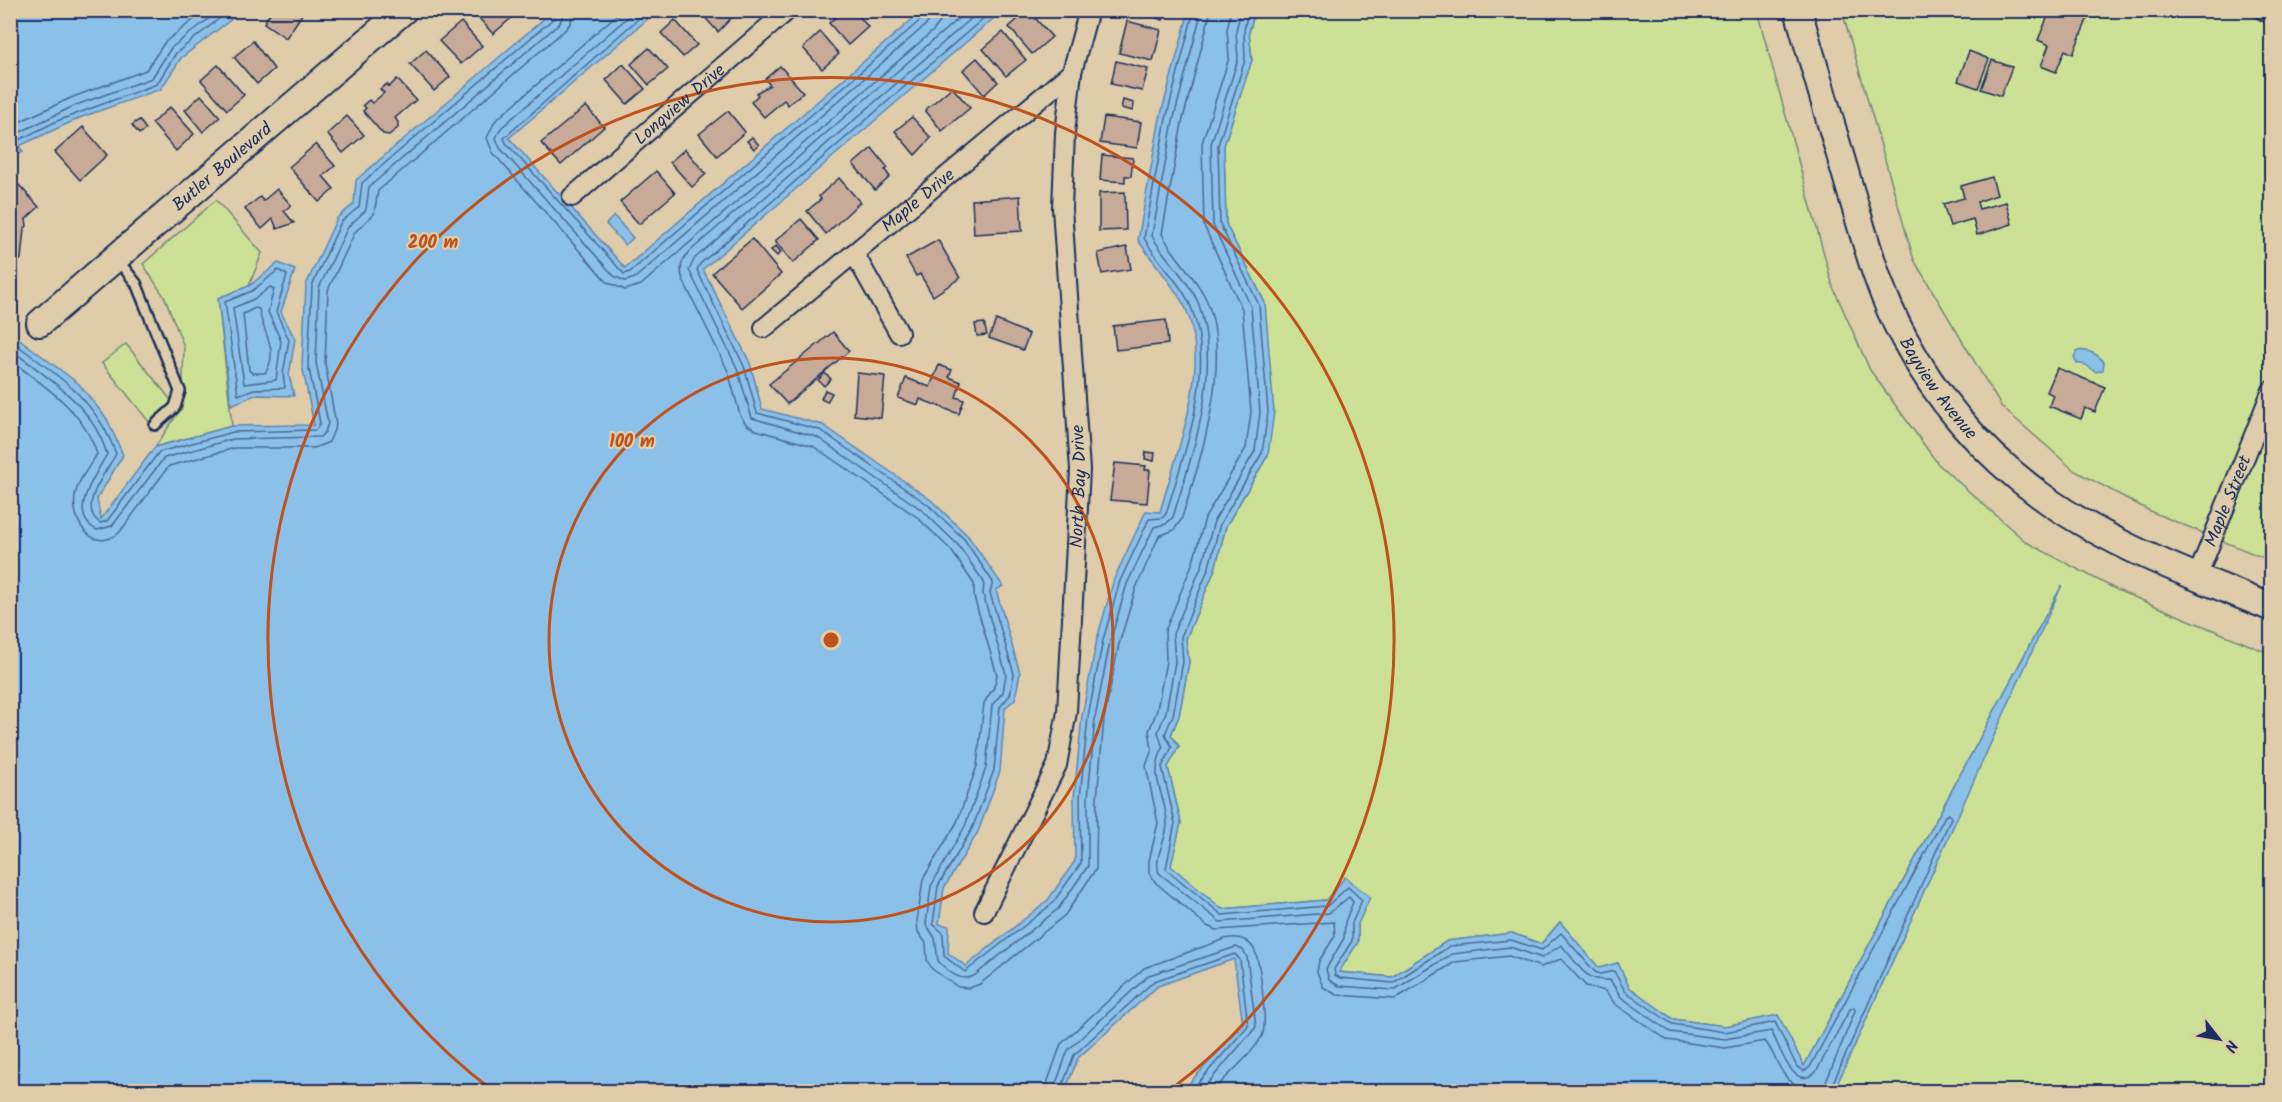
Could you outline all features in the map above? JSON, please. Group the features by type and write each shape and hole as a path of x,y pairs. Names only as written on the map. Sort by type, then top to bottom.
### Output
{"main road":[{"name":"Butler Boulevard","path":"40,323 404,10"},
{"name":"Bayview Avenue","path":"1798,10 1863,232 1881,285 1903,337 1938,395 1987,450 2039,494 2089,525 2197,577 2271,608"}],"street":[{"name":"Longview Drive","path":"572,197 788,10"},
{"name":"North Bay Drive","path":"984,912 1057,765 1067,712 1080,470 1062,208 1065,133 1072,72 1089,10"},
{"path":"2264,10 2271,14"},
{"name":"Maple Drive","path":"764,328 1072,72"},
{"path":"854,253 899,333"},
{"name":"Maple Street","path":"2197,577 2271,390"}],"lane":[{"path":"116,258 136,283 180,391 175,407 154,425"}],"green space":[{"path":"1255,11 1757,11 1833,287 1870,370 1938,464 2026,542 2117,590 2271,654 2271,1091 1834,1091 2056,596 1804,1066 1778,1015 1725,1026 1673,1019 1629,987 1618,963 1599,968 1560,922 1541,944 1512,933 1447,941 1392,977 1338,972 1358,942 1358,924 1326,900 1222,909 1170,866 1181,823 1168,767 1179,746 1171,735 1179,716 1189,662 1186,639 1215,569 1226,526 1268,455 1265,303 1226,224 1224,145 1252,60 1249,32"},
{"path":"1842,11 2271,11 2271,561 2152,512 2075,471 2001,406 1914,260"},
{"path":"216,200 262,253 249,286 218,298 232,426 155,447 182,407 184,347 165,298 143,264"},
{"path":"126,344 174,404 150,423 102,363"}],"water":[{"path":"11,10 236,11 233,18 181,58 161,89 82,117 19,146 23,152 11,157"},
{"path":"553,11 657,11 509,138 625,268 922,11 1002,11 703,269 750,363 762,409 823,425 931,500 968,536 1003,586 996,590 1020,673 1015,699 1005,708 1000,771 978,832 944,888 939,924 949,926 948,953 966,966 1048,900 1075,861 1074,798 1082,716 1097,639 1114,579 1146,511 1160,512 1189,410 1195,357 1193,332 1181,300 1138,240 1160,118 1189,11 1255,11 1249,32 1252,60 1224,145 1226,224 1265,303 1274,412 1268,455 1226,526 1215,569 1186,639 1189,662 1179,716 1171,735 1179,746 1168,767 1181,823 1171,866 1222,909 1326,900 1345,877 1370,897 1358,924 1358,942 1339,972 1392,977 1447,941 1512,933 1541,944 1560,922 1599,968 1618,963 1629,987 1673,1019 1725,1026 1778,1015 1804,1066 2062,585 1834,1091 1182,1091 1243,1025 1234,959 1158,986 1078,1058 1065,1091 11,1091 10,332 79,384 107,419 123,455 97,499 101,519 155,447 232,426 314,425 302,365 306,285 337,218 354,204 356,180"},
{"path":"614,216 633,238 625,245 606,224"},
{"path":"278,263 295,270 281,312 295,339 289,375 294,396 255,395 231,405 218,298 249,286"},
{"path":"2077,351 2088,351 2099,357 2104,362 2103,370 2096,372 2086,365 2077,363 2074,357"}],"building":[{"path":"272,10 305,10 286,38 264,23"},
{"path":"472,10 515,10 517,13 493,34"},
{"path":"704,10 739,10 718,32 701,13"},
{"path":"843,10 854,10 868,27 848,45 829,23"},
{"path":"864,10 872,10 875,14 870,18"},
{"path":"1028,10 1052,37 1032,54 1009,27"},
{"path":"1130,10 1165,10 1163,20"},
{"path":"2063,10 2091,10 2073,54 2065,50 2056,72 2041,66 2049,45 2038,40 2050,11 2061,15"},
{"path":"675,20 697,45 683,57 661,33"},
{"path":"1127,21 1161,30 1153,61 1119,53"},
{"path":"461,22 482,46 461,64 439,41"},
{"path":"820,32 839,54 822,69 803,48"},
{"path":"1003,32 1026,60 1006,76 983,49"},
{"path":"253,41 274,69 257,84 234,57"},
{"path":"649,48 668,69 649,85 631,64"},
{"path":"426,50 450,77 434,91 410,64"},
{"path":"1969,51 1989,59 1978,88 1958,81"},
{"path":"977,58 998,82 984,95 963,70"},
{"path":"1992,60 2012,67 2001,96 1981,89"},
{"path":"1116,61 1148,69 1142,91 1111,84"},
{"path":"623,64 645,89 627,104 606,80"},
{"path":"218,65 244,95 227,110 201,80"},
{"path":"780,66 803,92 788,105 784,100 764,117 751,102 758,95 756,93 770,85 765,79"},
{"path":"397,79 416,100 395,118 398,128 389,135 383,134 363,111 366,108 363,105 369,100 372,103 384,93 380,89 387,84 389,87"},
{"path":"952,87 970,108 942,131 925,110"},
{"path":"201,95 220,117 203,132 185,110"},
{"path":"1123,100 1134,103 1133,111 1121,108"},
{"path":"586,106 604,127 561,165 541,143"},
{"path":"170,107 194,134 176,151 152,123"},
{"path":"728,111 745,132 717,156 699,134"},
{"path":"347,116 364,135 343,153 327,134"},
{"path":"912,117 931,138 915,155 895,131"},
{"path":"1104,117 1141,122 1137,148 1100,143"},
{"path":"139,120 146,129 139,134 132,125"},
{"path":"83,127 107,155 80,180 55,152"},
{"path":"752,137 759,145 754,149 747,141"},
{"path":"316,144 335,166 323,176 334,189 319,202 289,167"},
{"path":"872,148 888,168 885,170 890,177 875,190 853,164"},
{"path":"685,149 706,174 692,187 670,162"},
{"path":"1102,155 1133,158 1131,176 1125,176 1125,182 1100,180"},
{"path":"656,171 675,193 639,224 620,202"},
{"path":"1992,177 1997,195 1977,202 1979,209 2006,202 2012,224 1977,235 1973,219 1950,226 1943,204 1964,198 1961,186"},
{"path":"839,178 860,202 826,234 807,211 821,199 819,196"},
{"path":"19,185 39,207 26,219 27,226 24,229 21,259 15,265 10,264 10,192"},
{"path":"277,189 291,205 284,211 294,223 277,229 273,219 262,229 245,209 260,197 263,201"},
{"path":"1125,192 1126,230 1099,231 1099,193"},
{"path":"1020,196 1022,231 974,234 972,200"},
{"path":"801,219 819,240 793,263 775,241"},
{"path":"752,239 781,274 742,308 712,273"},
{"path":"938,240 960,278 933,296 920,274 916,276 906,258"},
{"path":"776,246 781,252 777,256 771,250"},
{"path":"1127,247 1131,269 1102,274 1098,253"},
{"path":"996,320 1029,334 1023,350 989,338"},
{"path":"1166,320 1168,344 1116,350 1113,326"},
{"path":"984,323 987,335 977,336 975,324"},
{"path":"833,332 849,351 787,404 769,384"},
{"path":"939,365 952,370 949,377 961,382 956,397 964,400 959,414 920,399 918,405 898,398 906,378 930,387"},
{"path":"2057,368 2105,387 2095,412 2085,408 2081,419 2049,406 2053,395 2047,392"},
{"path":"825,373 831,379 824,386 818,380"},
{"path":"857,373 885,376 881,418 854,415"},
{"path":"825,390 832,393 827,402 821,399"},
{"path":"1146,452 1155,453 1154,461 1145,459"},
{"path":"1115,463 1146,466 1145,470 1150,470 1147,503 1110,500"}]}
